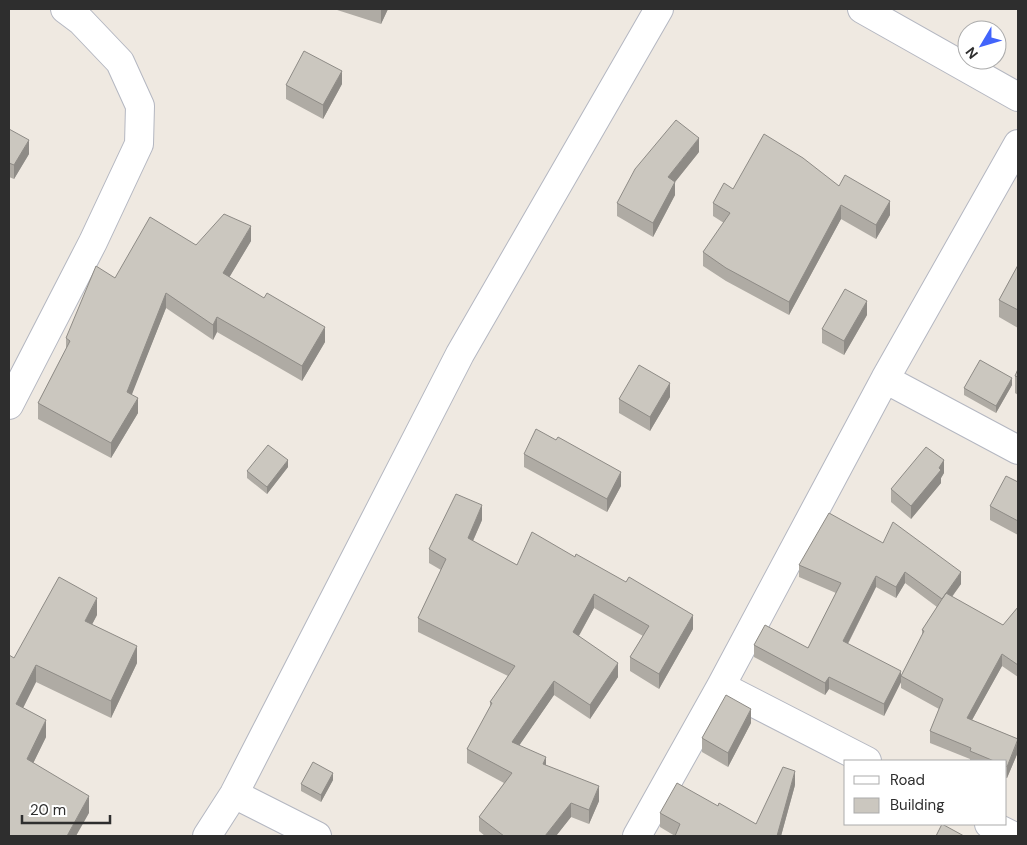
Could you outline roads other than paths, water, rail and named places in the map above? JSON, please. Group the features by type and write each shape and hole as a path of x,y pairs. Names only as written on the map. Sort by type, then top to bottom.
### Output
{"street":[{"path":"9,405 93,242 139,144 140,106 120,62 81,21 64,9"},
{"path":"207,836 234,794 460,354 658,9"},
{"path":"862,9 1018,97"},
{"path":"637,836 721,686 884,379 1018,144"},
{"path":"884,379 1018,450"},
{"path":"721,686 865,760"},
{"path":"234,794 317,836"},
{"path":"991,825 1013,836"}]}
